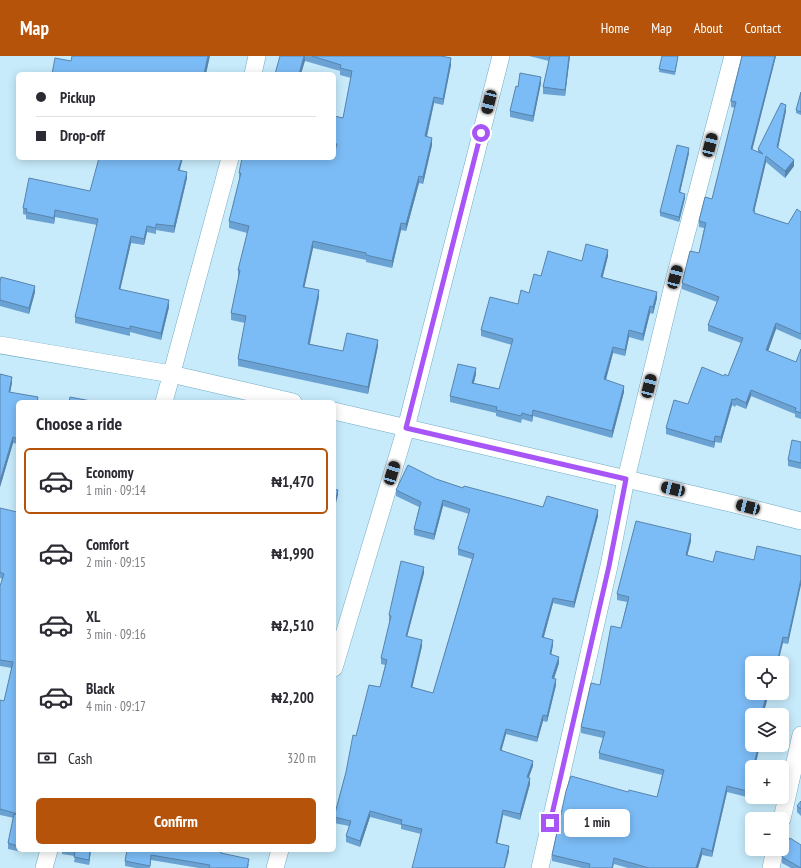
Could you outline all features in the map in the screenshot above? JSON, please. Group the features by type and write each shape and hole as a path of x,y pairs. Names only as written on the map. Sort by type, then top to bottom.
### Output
{"street":[{"path":"253,72 257,56"},
{"path":"336,661 406,428 501,56"},
{"path":"540,868 609,566 626,479 675,277 733,56"},
{"path":"164,400 229,160"},
{"path":"0,345 171,374 284,400"},
{"path":"336,411 801,521"},
{"path":"784,812 801,735"},
{"path":"44,868 48,852"},
{"path":"275,868 279,852"},
{"path":"770,868 773,856"}],"building":[{"path":"72,56 208,56 204,72 52,72 55,58 71,61"},
{"path":"280,56 304,56 300,72 276,72"},
{"path":"312,56 441,56 451,58 443,99 434,97 425,136 432,138 423,177 419,176 406,224 401,223 392,261 366,255 366,253 313,241 303,287 319,290 308,344 343,351 347,333 378,340 368,387 238,359 246,316 231,313 240,270 238,270 249,226 229,221 241,173 239,173 242,160 336,160 336,116 343,118 352,71 340,68 341,65"},
{"path":"550,56 569,56 565,90 543,87"},
{"path":"662,56 678,56 675,72 659,69"},
{"path":"742,56 775,56 751,149 763,154 758,149 781,103 786,105 777,147 794,160 785,171 766,156 753,211 755,211 754,213 788,224 797,209 801,212 801,334 776,323 766,350 796,362 801,349 801,413 795,411 796,408 751,390 746,403 736,398 735,400 732,399 721,437 715,436 714,442 666,428 674,400 688,404 702,367 724,376 725,374 728,376 743,338 708,325 719,297 682,283 690,251 699,253 706,223 699,221 705,197 712,199 736,102 731,101"},
{"path":"520,73 541,77 533,116 510,111 516,86 518,87"},
{"path":"801,92 801,112 796,110"},
{"path":"677,145 689,148 679,192 685,194 679,217 660,212"},
{"path":"98,160 181,160 178,170 187,172 174,226 156,224 156,228 147,226 144,239 131,236 119,289 169,300 161,333 130,326 130,329 75,317 98,219 55,210 54,218 26,212 27,209 23,208 29,178 90,191"},
{"path":"586,244 608,250 601,277 657,292 653,307 650,306 643,334 629,330 625,350 613,347 604,379 624,386 612,431 533,410 532,416 522,413 521,416 496,410 497,407 450,396 458,364 476,368 472,383 499,389 513,339 481,330 490,297 518,304 521,290 529,293 534,274 541,276 548,251 582,261"},
{"path":"1,277 35,286 29,308 0,300"},
{"path":"0,374 12,377 9,392 38,397 37,400 16,400 16,438 13,437 0,481"},
{"path":"70,397 86,400 69,400"},
{"path":"792,440 801,442 801,463 788,460"},
{"path":"408,465 436,479 463,488 464,486 543,507 547,496 598,510 574,602 553,598 542,637 553,640 550,654 559,657 552,678 556,679 547,716 543,715 537,737 506,729 500,750 533,761 527,777 530,778 520,814 503,810 496,843 509,846 504,868 412,868 422,829 401,824 402,820 370,811 360,841 346,836 351,821 336,817 336,810 346,772 353,735 356,736 369,685 380,687 387,660 381,658 391,616 389,615 401,561 424,567 406,636 422,640 411,687 433,693 474,554 458,549 470,509 443,500 434,534 414,529 421,502 396,490"},
{"path":"0,508 16,512 16,813 0,809 0,700 4,701 13,662 0,660 0,586 4,574 0,572"},
{"path":"636,521 691,534 686,555 713,562 716,551 754,560 757,546 801,556 801,579 788,638 783,637 779,656 745,656 745,700 765,700 763,708 745,708 745,752 757,752 755,760 745,760 745,790 727,786 712,851 702,848 696,868 649,868 614,858 612,868 589,868 590,864 552,855 566,791 571,776 628,792 629,790 657,797 664,770 599,753 605,732 581,727 591,683 600,685 611,626 621,628 629,597 617,594"},
{"path":"801,801 801,809 797,806"},
{"path":"14,814 16,814 16,845 8,843"},
{"path":"790,838 801,845 801,868 782,857 789,856"},
{"path":"75,852 90,852 89,860 74,857"},
{"path":"127,852 221,852 249,859 247,868 209,868 210,865 151,855 150,866 125,861"}],"route":[{"path":"481,133 406,428 626,479 609,566 550,823"}]}
